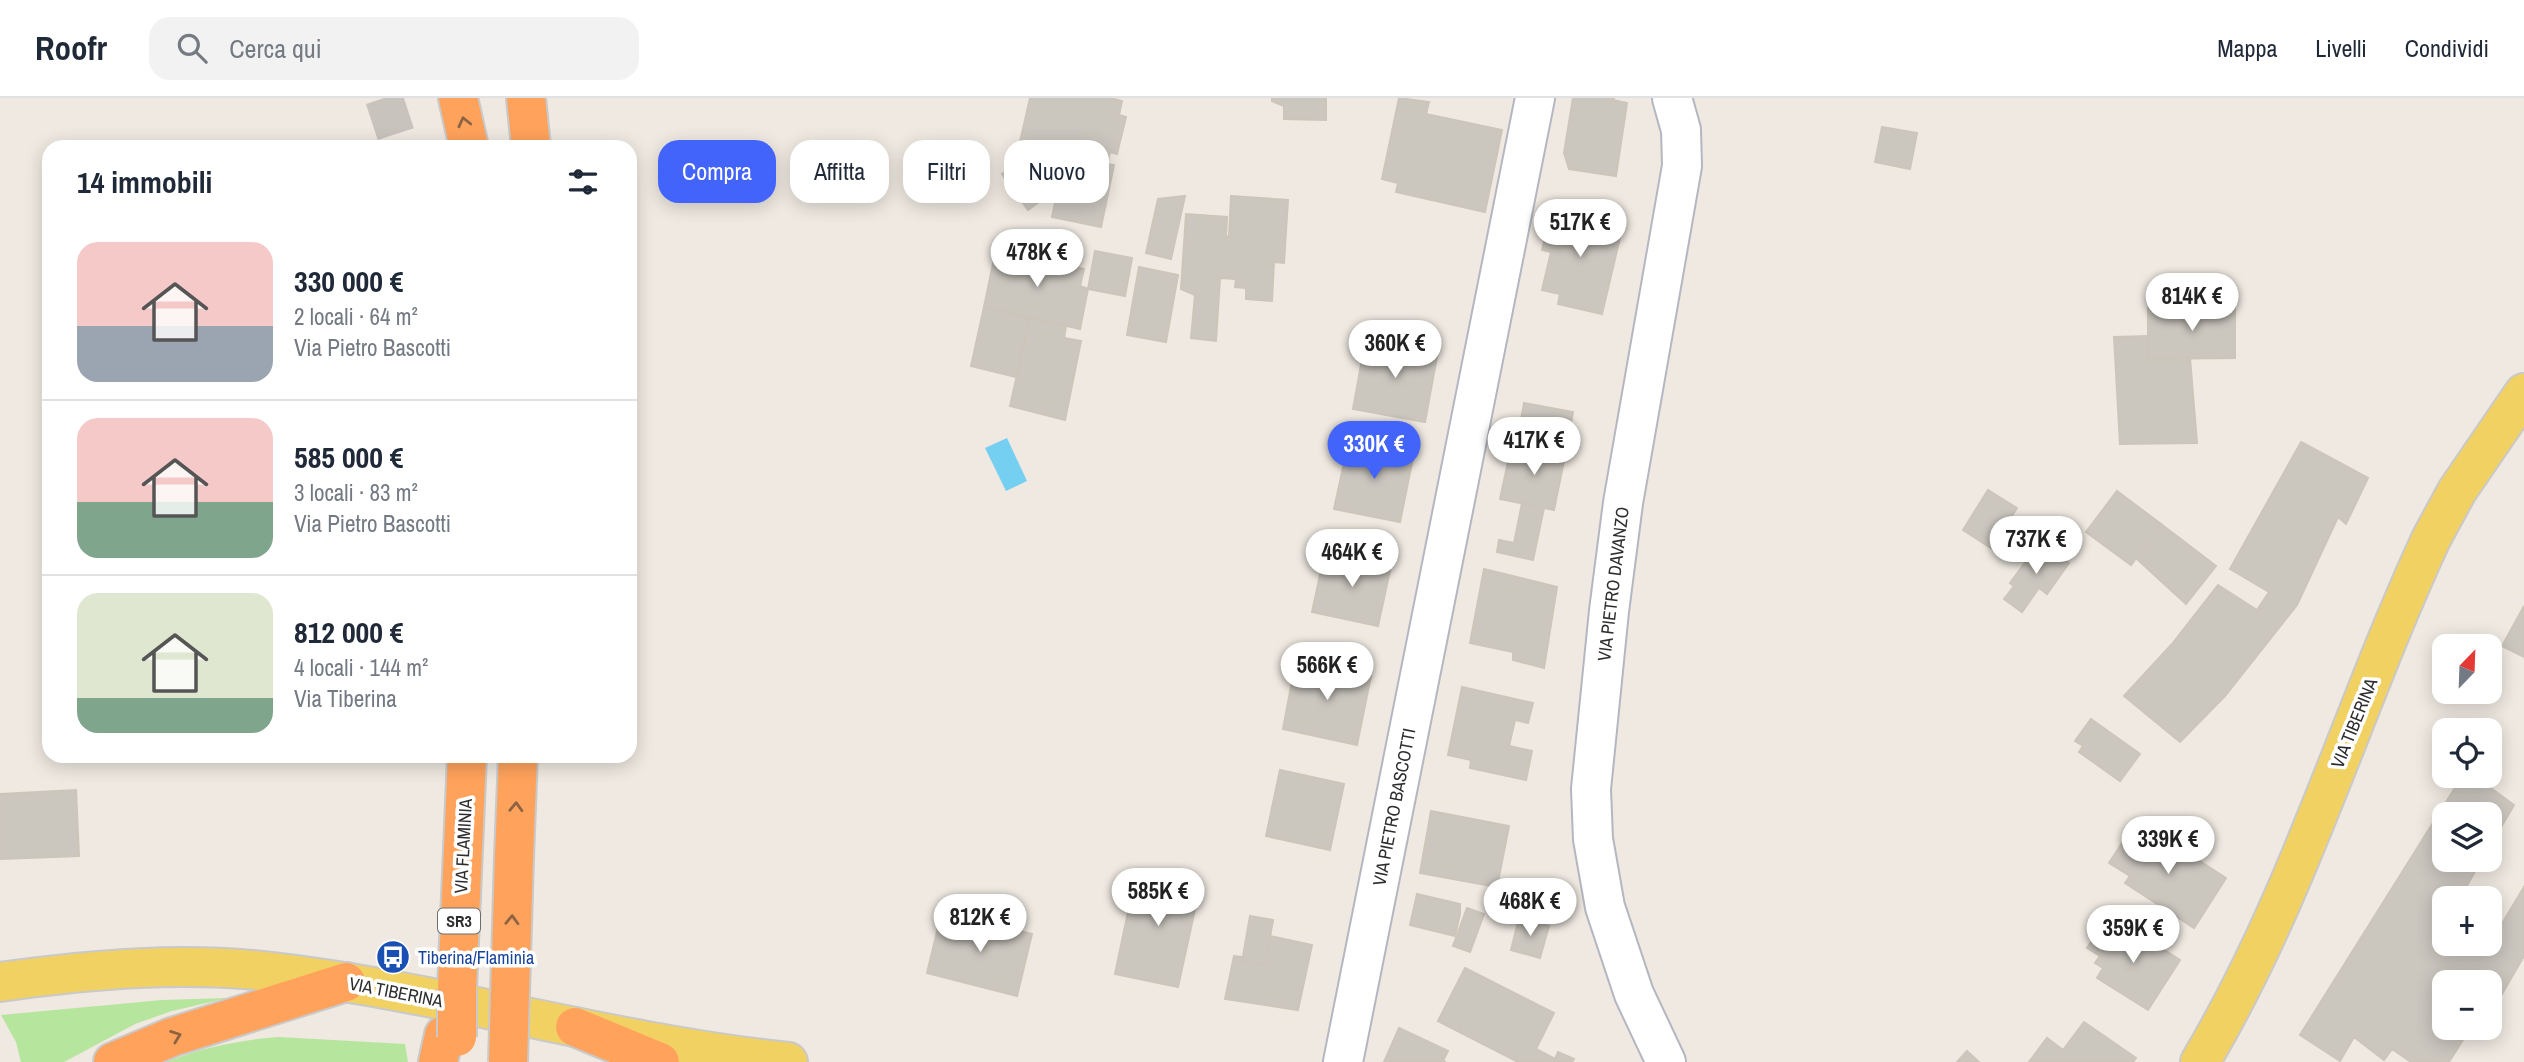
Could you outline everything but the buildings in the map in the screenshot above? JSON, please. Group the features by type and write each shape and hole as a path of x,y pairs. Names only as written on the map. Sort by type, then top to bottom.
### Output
{"highway":[{"path":"458,98 467,140"},
{"path":"526,98 530,140"},
{"name":"VIA FLAMINIA","path":"449,1049 457,989 467,763"},
{"path":"508,1062 518,763"},
{"path":"113,1062 172,1037 346,982"},
{"path":"575,1027 660,1062"}],"main road":[{"name":"VIA TIBERINA","path":"2200,1062 2246,980 2280,906 2431,539 2458,491 2524,393"},
{"name":"VIA TIBERINA","path":"0,982 77,972 178,967 279,972 346,982 721,1054 788,1062"}],"street":[{"name":"VIA PIETRO BASCOTTI","path":"1343,1062 1535,98"},
{"name":"VIA PIETRO DAVANZO","path":"1666,1062 1634,994 1605,907 1594,850 1591,789 1594,743 1623,503 1682,166 1681,130 1672,98"}],"green space":[{"path":"228,998 172,1011 135,1024 64,1062 21,1062 16,1042 1,1015 162,1000"},
{"path":"279,1037 405,1044 408,1062 165,1062 221,1045"}],"water":[{"path":"1007,438 1027,481 1006,491 985,448"}],"tunnel":[{"path":"384,98 398,140"}],"place":[{"name":"Tiberina/Flaminia","path":"393,957"}]}
